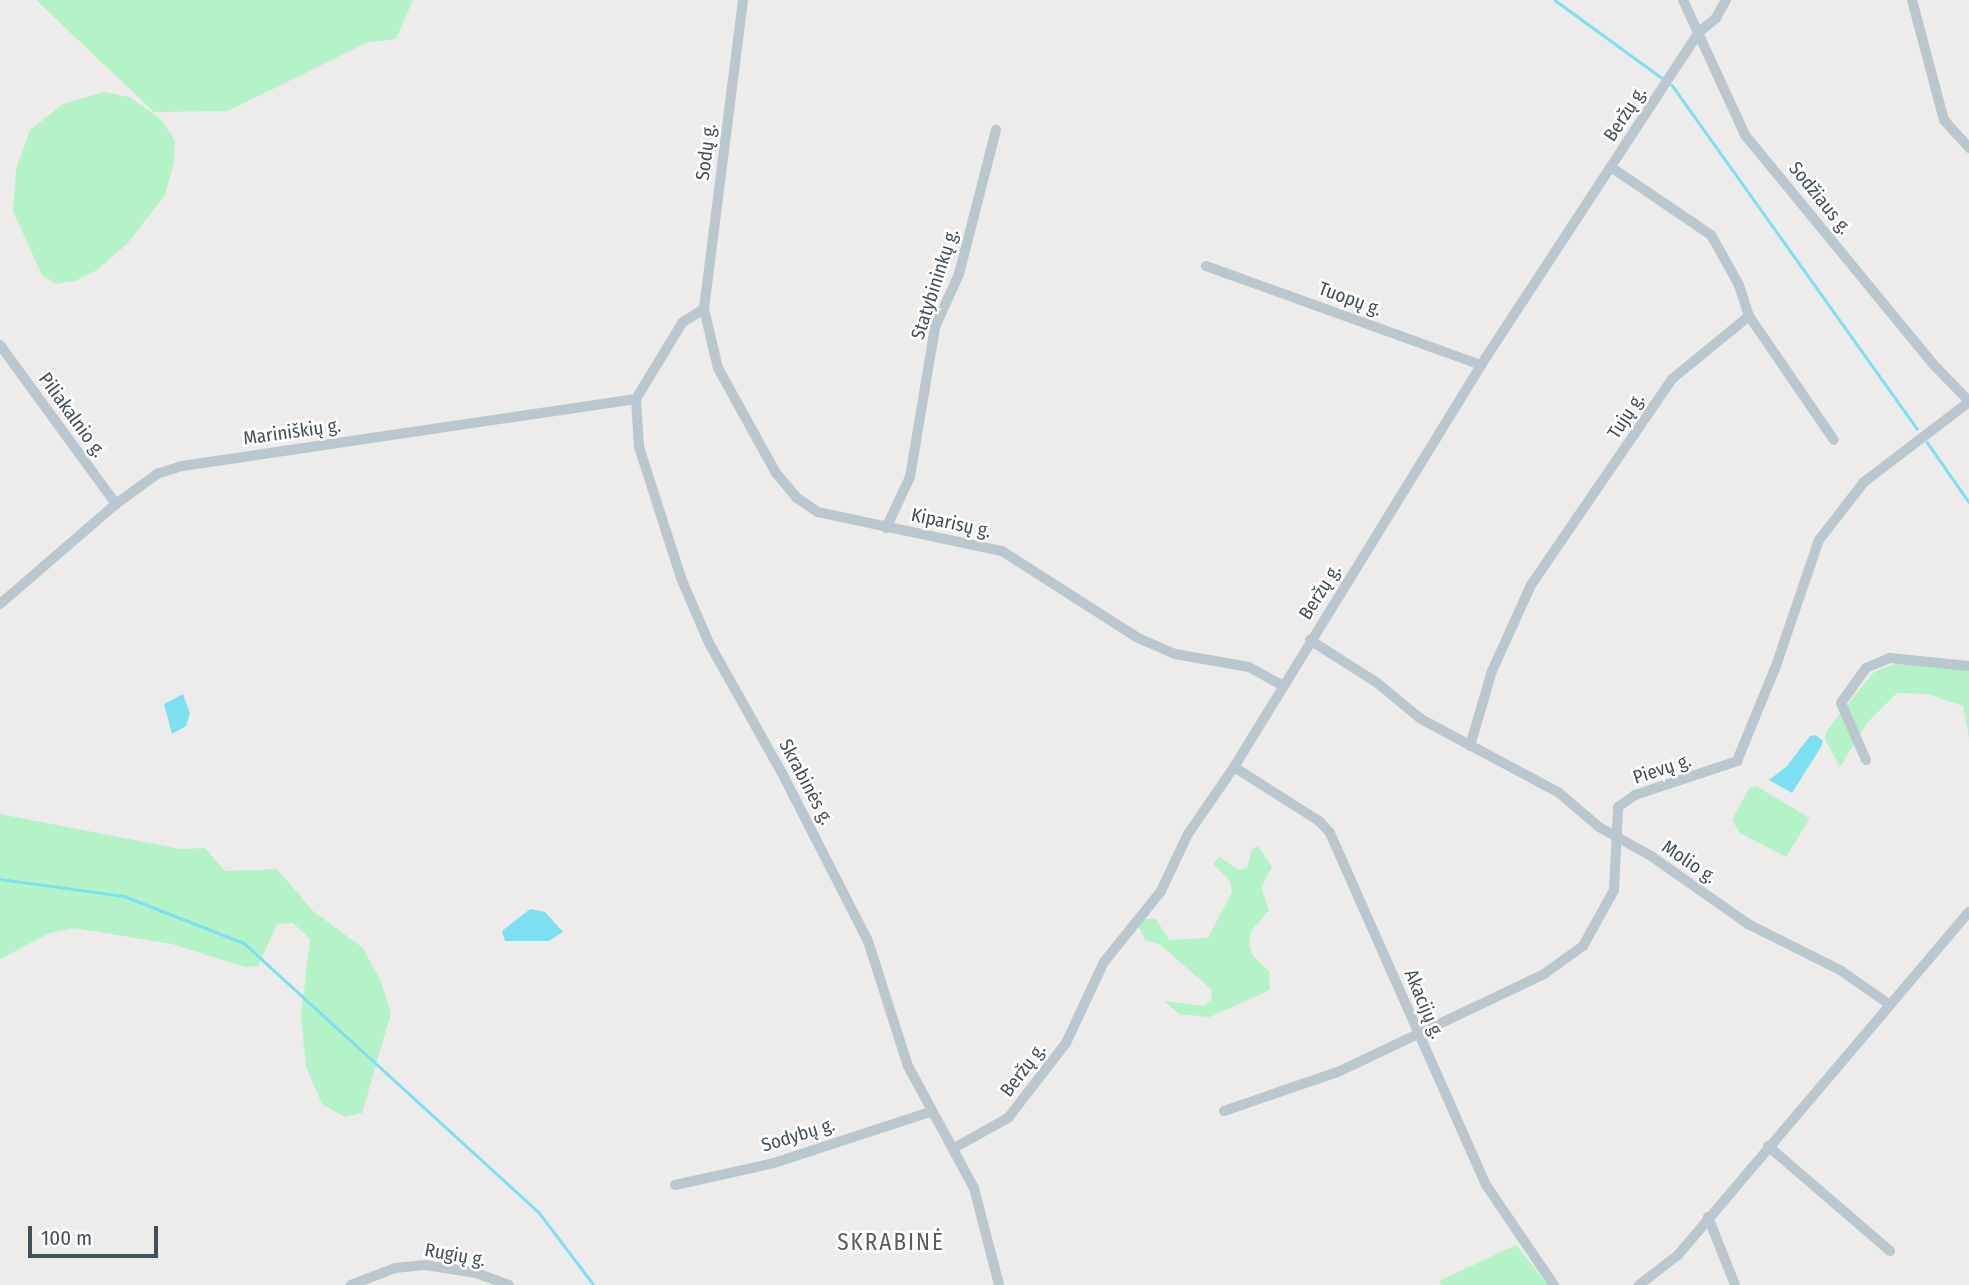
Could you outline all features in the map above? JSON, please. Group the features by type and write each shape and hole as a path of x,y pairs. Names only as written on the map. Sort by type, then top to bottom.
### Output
{"street":[{"name":"Sodų g.","path":"704,309 743,0"},
{"name":"Sodžiaus g.","path":"1683,0 1745,135 1932,363 1969,402"},
{"path":"1699,32 1716,18 1726,0"},
{"path":"1912,0 1944,120 1969,148"},
{"name":"Beržų g.","path":"954,1148 1008,1118 1066,1043 1104,962 1161,891 1188,834 1234,767 1481,365 1699,32"},
{"name":"Statybininkų g.","path":"886,528 910,477 935,327 959,274 996,130"},
{"path":"1612,168 1711,235 1735,276 1749,316 1834,440"},
{"name":"Tuopų g.","path":"1206,266 1481,365"},
{"path":"636,400 682,323 704,309"},
{"name":"Kiparisų g.","path":"704,309 718,368 776,473 797,498 818,512 1002,551 1138,638 1175,654 1249,667 1283,686"},
{"name":"Tujų g.","path":"1470,746 1489,681 1531,585 1672,379 1749,316"},
{"name":"Piliakalnio g.","path":"0,345 116,504"},
{"name":"Mariniškių g.","path":"0,604 116,504 157,474 182,466 636,400"},
{"name":"Skrabinės g.","path":"636,400 639,447 694,612 860,923 883,976 908,1066 930,1112 954,1148 974,1188 999,1285"},
{"name":"Pievų g.","path":"1224,1111 1316,1081 1418,1035 1544,974 1583,946 1612,899 1618,807 1634,795 1737,761 1776,666 1819,540 1864,482 1969,402"},
{"name":"Molio g.","path":"1310,640 1376,682 1421,719 1558,792 1617,836 1748,924 1839,970 1889,1004"},
{"path":"1866,760 1841,703 1866,668 1890,658 1969,666"},
{"name":"Akacijų g.","path":"1234,767 1319,821 1330,833 1486,1185 1554,1285"},
{"path":"1639,1285 1678,1255 1969,912"},
{"name":"Sodybų g.","path":"675,1185 774,1163 930,1112"},
{"path":"1769,1146 1890,1251"},
{"path":"1708,1217 1735,1285"},
{"name":"Rugių g.","path":"351,1285 395,1268 451,1268 509,1285"}],"green space":[{"path":"36,0 413,0 396,39 366,43 228,111 154,112"},
{"path":"104,92 129,97 161,119 175,141 174,162 165,195 127,244 97,270 75,281 56,284 42,275 13,211 16,169 30,130 63,104"},
{"path":"1897,663 1969,670 1969,738 1963,706 1928,694 1897,693 1866,724 1840,767 1825,739 1827,730 1874,672"},
{"path":"1756,786 1810,818 1786,857 1740,833 1732,820 1749,788"},
{"path":"0,814 181,849 205,848 225,871 277,869 313,911 363,948 381,982 391,1013 362,1113 345,1117 322,1104 306,1067 301,1017 310,939 293,923 277,924 258,966 245,967 172,944 74,928 50,933 0,959"},
{"path":"1258,846 1272,867 1261,888 1269,910 1251,931 1249,943 1252,955 1269,971 1270,990 1210,1017 1179,1014 1164,1001 1203,1006 1211,1000 1212,990 1159,944 1145,940 1138,925 1145,919 1156,919 1169,940 1208,938 1232,892 1230,881 1213,864 1219,857 1239,870 1247,868 1252,849"},
{"path":"1516,1245 1548,1285 1441,1285 1439,1281"}],"water":[{"path":"183,694 190,714 186,726 172,734 164,704"},
{"path":"1816,735 1823,741 1821,747 1792,793 1769,780 1787,766 1810,736"},
{"path":"530,909 545,912 563,932 549,941 505,941 502,931"}],"waterway":[{"path":"1555,0 1662,78"},
{"path":"1672,85 1917,429"},
{"path":"1927,442 1969,502"},
{"path":"0,879 124,896 244,943 538,1211 594,1285"}],"district":[{"name":"SKRABINĖ","path":"891,1242"}]}
